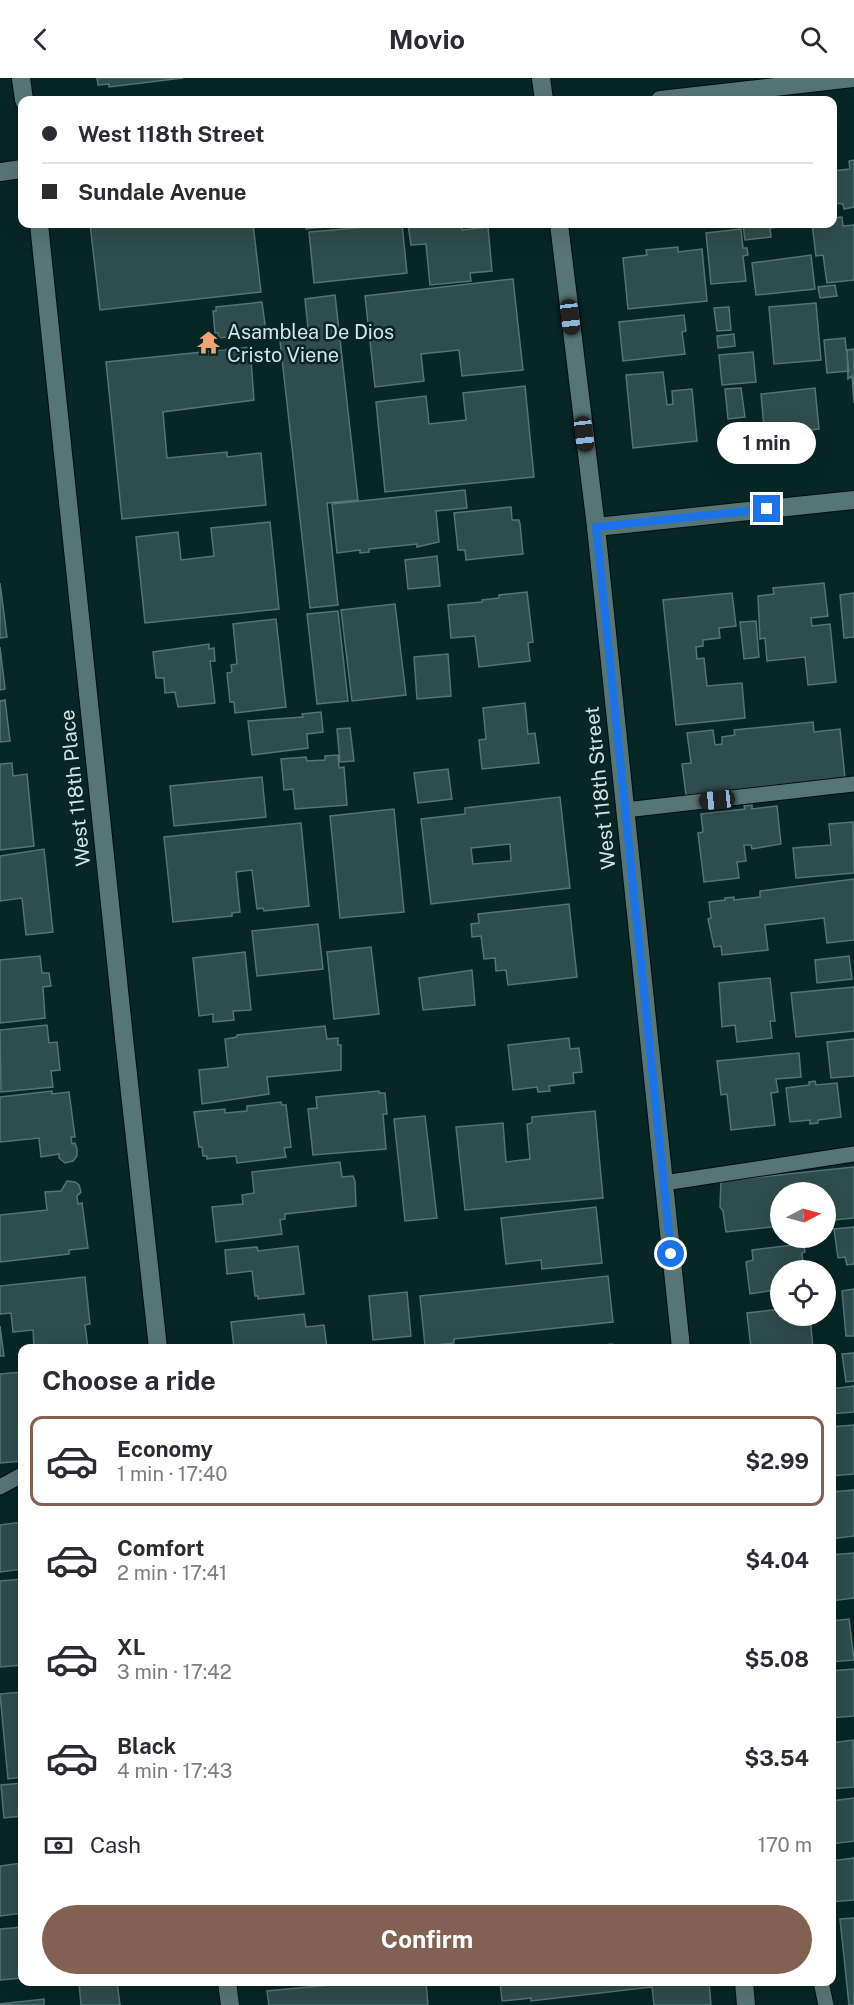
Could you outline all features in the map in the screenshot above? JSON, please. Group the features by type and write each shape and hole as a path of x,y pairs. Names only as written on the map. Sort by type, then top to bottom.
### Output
{"street":[{"path":"21,78 23,96"},
{"path":"541,78 543,96"},
{"path":"695,96 854,78"},
{"path":"0,172 18,170"},
{"name":"West 118th Place","path":"39,228 158,1344"},
{"name":"West 118th Street","path":"559,228 596,527 681,1344"},
{"path":"596,527 854,500"},
{"path":"228,1986 230,2005"},
{"path":"744,1986 746,2005"}],"lane":[{"path":"625,810 854,784"},
{"path":"664,1183 854,1154"},
{"path":"0,1487 18,1477"},
{"path":"821,1986 826,2005"}],"building":[{"path":"97,78 183,78 109,87 109,84 98,85"},
{"path":"854,160 854,207 844,209 843,204 837,203 837,170 850,169 849,161"},
{"path":"842,217 843,226 854,225 854,280 827,283 823,255 816,256 812,228 837,228 837,218"},
{"path":"90,228 253,228 261,292 100,310"},
{"path":"356,228 402,228 407,273 314,283 309,232"},
{"path":"409,228 462,228 462,230 488,228 492,271 470,273 471,281 430,285 426,244 411,245"},
{"path":"744,228 770,228 771,237 745,240"},
{"path":"741,229 743,248 747,248 748,255 743,256 746,281 711,284 706,233"},
{"path":"678,247 678,252 702,249 707,301 628,309 623,258 647,255 646,250"},
{"path":"811,255 815,289 756,295 752,263"},
{"path":"513,279 523,370 462,376 459,350 421,354 424,381 375,387 365,296"},
{"path":"835,285 837,296 820,298 818,287"},
{"path":"335,295 358,500 327,503 338,605 310,608 279,332 308,328 305,299"},
{"path":"262,302 266,332 219,338 218,333 215,333 213,311 216,311 216,307"},
{"path":"816,303 821,360 774,364 769,307"},
{"path":"729,307 731,330 717,331 714,308"},
{"path":"684,315 686,331 682,332 685,354 623,361 619,322"},
{"path":"734,334 735,346 718,348 717,336"},
{"path":"845,338 849,371 827,373 824,340"},
{"path":"250,347 254,400 163,412 167,458 227,452 227,457 261,453 266,505 122,519 106,362"},
{"path":"854,349 854,403 852,376 848,379 847,350"},
{"path":"753,352 756,382 722,385 719,355"},
{"path":"663,372 667,405 673,404 672,391 692,389 697,441 633,448 626,375"},
{"path":"525,386 534,477 385,492 376,402 426,396 429,424 466,420 463,393"},
{"path":"741,388 745,417 728,419 725,389"},
{"path":"815,388 819,429 785,433 784,425 764,427 761,394"},
{"path":"465,490 467,508 436,511 439,542 417,547 417,544 369,549 369,552 360,553 360,550 337,553 332,504"},
{"path":"511,507 512,520 519,520 523,554 466,560 465,550 458,550 454,513"},
{"path":"270,522 279,609 145,623 136,537 178,532 181,560 214,556 211,528"},
{"path":"437,556 440,586 408,589 405,560"},
{"path":"0,583 7,637 0,638"},
{"path":"824,583 828,616 811,618 812,626 830,624 836,682 808,685 805,657 767,661 765,638 760,639 758,596 774,594 773,588"},
{"path":"527,592 533,642 528,643 530,661 479,667 475,636 451,638 448,605 482,602 482,600 499,598 499,595"},
{"path":"732,593 736,626 719,628 720,638 703,640 703,646 696,647 697,659 704,658 707,686 742,683 745,718 676,725 663,600"},
{"path":"854,593 854,637 844,638 840,595"},
{"path":"395,604 406,695 352,701 341,610"},
{"path":"338,611 348,701 317,704 307,614"},
{"path":"276,619 286,707 235,713 234,702 230,702 227,673 232,672 231,665 237,664 233,624"},
{"path":"756,621 759,657 744,659 740,622"},
{"path":"209,644 209,649 214,648 215,661 210,661 215,703 178,707 175,692 165,693 164,678 156,678 153,652"},
{"path":"0,647 5,689 0,690"},
{"path":"448,654 451,696 417,699 414,657"},
{"path":"5,700 10,741 0,742 0,701"},
{"path":"525,703 528,734 535,733 539,763 482,769 479,740 486,739 483,708"},
{"path":"321,712 323,732 307,734 308,748 252,755 248,721 303,717 302,714"},
{"path":"813,722 814,732 840,729 845,778 686,795 682,764 691,763 687,733 713,730 715,745 722,744 722,737 735,735 734,730"},
{"path":"350,728 354,761 340,762 337,729"},
{"path":"338,755 339,768 344,767 347,805 295,809 293,789 284,790 281,759 306,757 307,761 325,760 325,756"},
{"path":"12,763 13,776 27,774 34,846 0,850 0,764"},
{"path":"448,769 452,799 418,803 414,773"},
{"path":"262,777 266,817 174,826 170,786"},
{"path":"560,797 570,888 431,904 421,819 465,814 465,808","holes":["510,844 511,861 473,864 471,848"]},
{"path":"752,805 752,809 777,806 781,844 752,849 751,845 744,845 746,861 737,862 739,878 704,882 698,833 703,832 701,814 745,809 744,806"},
{"path":"394,809 404,912 340,918 330,816"},
{"path":"853,822 854,873 796,878 793,848 831,845 829,824"},
{"path":"301,823 309,906 264,911 263,908 257,909 252,870 236,872 240,912 232,913 232,916 173,922 164,837"},
{"path":"44,849 53,932 26,935 22,898 0,901 0,856"},
{"path":"854,879 854,940 827,943 824,918 765,925 768,950 722,955 721,946 714,947 708,919 711,918 709,902 734,897 734,900 760,897 760,891"},
{"path":"569,904 577,977 508,985 506,970 496,971 495,958 484,959 481,936 472,937 471,924 479,923 478,914"},
{"path":"318,924 323,969 257,976 252,931"},
{"path":"371,947 379,1014 334,1019 327,952"},
{"path":"245,952 251,1010 233,1011 234,1020 213,1022 213,1014 199,1016 193,958"},
{"path":"40,956 42,973 49,973 51,986 43,987 45,1018 0,1023 0,960"},
{"path":"849,956 852,979 817,983 815,960"},
{"path":"472,970 475,1005 423,1010 419,978"},
{"path":"770,978 775,1021 770,1021 772,1038 737,1042 735,1025 722,1027 719,983"},
{"path":"854,987 854,1031 796,1037 791,993"},
{"path":"47,1025 49,1043 57,1042 60,1070 51,1071 53,1087 1,1092 0,1030"},
{"path":"325,1026 327,1039 338,1038 338,1045 341,1045 341,1070 267,1077 269,1094 202,1104 199,1070 228,1067 225,1039 237,1037 237,1035"},
{"path":"569,1038 570,1049 579,1048 582,1072 573,1073 574,1083 549,1086 550,1091 538,1092 537,1087 513,1090 508,1045"},
{"path":"854,1039 854,1076 831,1078 827,1042"},
{"path":"799,1053 801,1077 776,1079 778,1092 771,1093 775,1125 731,1130 727,1094 721,1095 717,1061"},
{"path":"815,1081 816,1085 837,1083 841,1117 818,1120 818,1123 810,1124 810,1120 790,1122 786,1088 809,1085 809,1082"},
{"path":"52,1091 52,1094 69,1092 75,1137 71,1137 72,1144 75,1143 77,1149 77,1156 73,1161 65,1163 59,1158 59,1154 41,1157 39,1138 0,1142 0,1097"},
{"path":"379,1091 379,1093 385,1093 387,1114 383,1114 386,1149 313,1155 308,1109 317,1108 316,1097"},
{"path":"281,1102 282,1105 286,1105 291,1147 284,1148 286,1157 237,1163 236,1156 207,1159 207,1156 203,1156 202,1147 199,1147 194,1112 225,1109 225,1113 247,1111 247,1106"},
{"path":"595,1111 603,1198 465,1210 456,1127 503,1123 506,1162 530,1159 527,1124 532,1123 532,1117"},
{"path":"425,1116 437,1218 405,1221 394,1119"},
{"path":"340,1162 342,1177 353,1176 355,1181 356,1206 285,1214 285,1219 280,1220 282,1234 216,1242 212,1207 243,1204 242,1195 254,1193 252,1172"},
{"path":"854,1167 854,1218 836,1220 836,1182 770,1182 770,1227 726,1232 723,1211 720,1207 721,1181"},
{"path":"67,1181 79,1185 81,1192 77,1196 78,1204 82,1203 88,1248 69,1250 69,1254 0,1262 0,1215 47,1210 45,1192 61,1191"},
{"path":"596,1207 602,1263 542,1269 541,1260 506,1264 501,1218"},
{"path":"854,1227 854,1264 847,1265 845,1257 838,1258 836,1229"},
{"path":"298,1246 304,1294 258,1299 258,1296 255,1296 252,1271 227,1274 225,1250 257,1247 258,1251"},
{"path":"804,1248 805,1252 802,1253 803,1260 770,1260 770,1291 750,1294 746,1262 753,1260 752,1250"},
{"path":"608,1276 613,1322 454,1339 454,1343 425,1344 420,1296"},
{"path":"85,1277 90,1324 85,1325 87,1344 34,1344 33,1330 13,1332 11,1313 0,1314 0,1286"},
{"path":"854,1289 854,1336 846,1336 842,1291"},
{"path":"407,1292 411,1336 373,1340 369,1296"},
{"path":"770,1310 770,1326 811,1326 813,1344 751,1344 747,1313"},
{"path":"304,1314 306,1327 324,1325 326,1344 234,1344 231,1322"},
{"path":"0,1326 4,1356 0,1356"},
{"path":"854,1353 854,1381 846,1382 842,1354"},
{"path":"18,1372 18,1461 0,1463 0,1374"},
{"path":"854,1386 854,1412 836,1414 836,1388"},
{"path":"854,1425 854,1474 836,1476 836,1427"},
{"path":"854,1490 854,1536 836,1538 836,1492"},
{"path":"18,1523 18,1570 0,1572 0,1525"},
{"path":"854,1553 854,1598 836,1600 836,1555"},
{"path":"18,1579 18,1665 0,1667 0,1581"},
{"path":"849,1619 854,1660 836,1662 836,1620"},
{"path":"854,1669 854,1716 836,1718 836,1671"},
{"path":"18,1692 18,1778 8,1779 0,1694"},
{"path":"853,1740 854,1787 836,1789 836,1742"},
{"path":"18,1783 18,1816 4,1818 1,1785"},
{"path":"854,1798 854,1841 836,1843 836,1800"},
{"path":"854,1858 854,1900 836,1902 836,1860"},
{"path":"18,1864 18,1914 0,1916 0,1866"},
{"path":"854,1918 854,2005 849,2005 840,1919"},
{"path":"18,1927 18,1978 0,1980 0,1929"},
{"path":"79,1986 118,1986 120,2005 81,2005"},
{"path":"319,1986 426,1986 428,2005 269,2005 267,1991"},
{"path":"500,1986 709,1986 711,2005 654,2005 652,1987 531,2001 531,1998 502,2001"},
{"path":"44,1999 44,2005 0,2005 0,2004"}],"place":[{"name":"Asamblea De Dios Cristo Viene","path":"209,343"}],"route":[{"path":"671,1254 596,527 767,509"}]}
